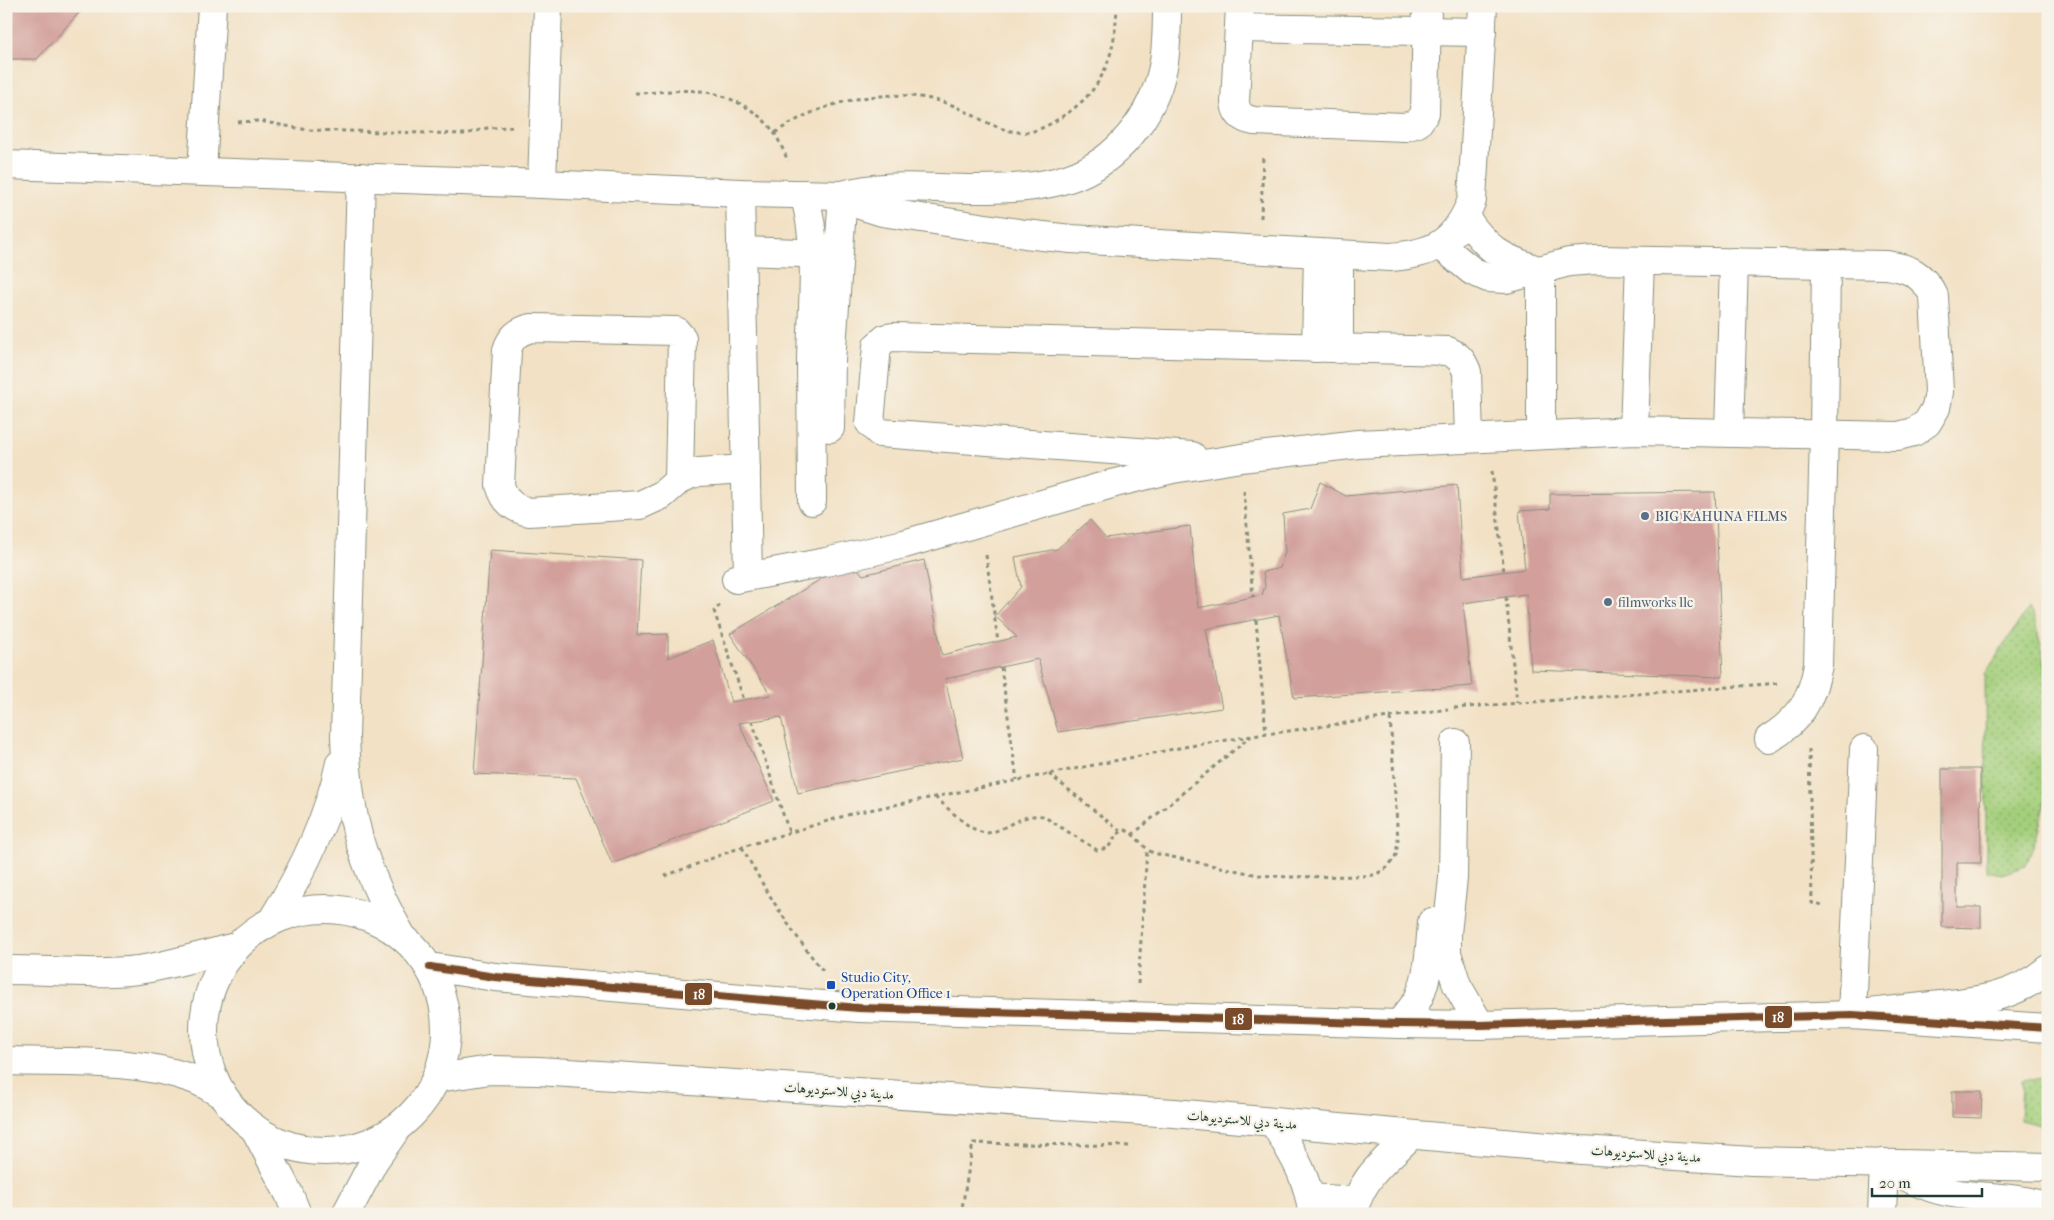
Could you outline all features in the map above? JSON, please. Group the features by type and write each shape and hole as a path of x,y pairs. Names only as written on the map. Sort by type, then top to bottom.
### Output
{"street":[{"path":"202,171 212,6"},
{"path":"542,184 548,6"},
{"path":"6,166 202,171 740,193 843,194 886,186 974,189 1041,186 1070,178 1098,165 1121,146 1140,123 1154,96 1163,67 1166,37 1166,6"},
{"path":"843,194 860,205 882,212 1008,232 1071,239 1390,258 1416,255 1440,245 1455,233 1465,218 1472,200 1482,19 1239,17 1235,108 1242,118 1264,121 1405,127 1418,123 1425,113 1427,19"},
{"path":"361,177 345,737 347,778 355,827 364,859 380,897 400,934"},
{"path":"740,193 746,469 742,578 826,562 895,546 1115,483 1172,469 1236,458 1358,444 1634,430 1898,436 1914,432 1927,423 1936,408 1939,392 1934,296 1927,283 1916,273 1902,267 1596,260 1569,262 1506,279 1488,278 1472,271 1440,245"},
{"path":"804,194 813,232 826,254"},
{"path":"820,501 831,361 826,254 843,194"},
{"path":"1465,218 1486,244 1495,251 1507,258 1541,271"},
{"path":"742,251 826,254"},
{"path":"1327,349 1328,254"},
{"path":"1634,430 1640,261"},
{"path":"1729,433 1734,262"},
{"path":"1769,739 1799,715 1812,690 1818,666 1826,264"},
{"path":"1541,271 1541,435"},
{"path":"679,480 682,338 676,331 532,328 523,330 510,341 507,350 500,485 503,496 519,510 529,512 640,505 662,495 679,480 699,472 746,469"},
{"path":"1236,458 880,433 870,423 877,346 886,338 893,337 1448,351 1458,355 1464,363 1479,438"},
{"path":"272,920 294,886 312,850 326,813 345,737"},
{"path":"1399,1024 1417,1000 1428,968 1446,744 1453,878 1447,933 1447,953 1457,985 1480,1025"},
{"path":"1852,1015 1864,749"},
{"path":"221,1094 208,1065 203,1033 206,1002 217,972 235,947 252,931 272,920 316,909 360,914 400,934 417,949 430,967 444,1003 447,1042 438,1078 420,1107 395,1131 365,1177 346,1214"},
{"path":"6,970 102,972 136,970 170,964 235,947"},
{"path":"430,967 495,976 860,1008 1480,1025 1852,1015 1986,1000 2011,992 2034,980 2048,969"},
{"path":"1852,1015 2048,1028"},
{"path":"6,1061 128,1066 161,1070 191,1078 221,1094 255,1129 290,1194 298,1214"},
{"name":"مدينة دبي للاستوديوهات","path":"438,1078 490,1070 538,1071 1174,1113 1582,1150 1752,1161 2048,1167"},
{"path":"1274,1123 1299,1163 1311,1206 1354,1207 1366,1180 1411,1135"},
{"path":"255,1129 288,1146 325,1152 362,1147 395,1131"},
{"path":"1882,1214 1884,1163 1918,1184 1937,1190 2035,1202 2048,1207"}],"path":[{"path":"775,133 794,120 842,102 893,97 921,98 949,104 1002,130 1019,132 1044,128 1073,111 1088,96 1100,79 1110,58 1116,35 1117,6"},
{"path":"635,94 700,91 732,100 748,109 763,120 775,133 804,194"},
{"path":"205,127 259,120 308,130 466,134 500,126 512,127 543,136"},
{"path":"1260,250 1264,121"},
{"path":"1479,438 1504,572"},
{"path":"1236,458 1253,597"},
{"path":"981,522 998,642"},
{"path":"742,578 714,611 744,700"},
{"path":"1506,597 1517,703"},
{"path":"1256,620 1266,734"},
{"path":"1001,667 1016,780"},
{"path":"665,876 742,847 854,814 1016,780 1252,736 1390,716 1517,703 1812,690 1812,903 1857,910"},
{"path":"1048,774 1120,831 1128,832 1147,850 1153,853 1258,875 1296,878 1375,875 1388,867 1396,855 1398,841 1390,716"},
{"path":"752,721 790,832"},
{"path":"1132,835 1252,736"},
{"path":"935,797 975,829 987,834 1024,816 1043,816 1092,848 1102,851 1108,848 1120,831"},
{"path":"742,847 768,895 798,940 832,983 860,1008"},
{"path":"1136,1017 1147,850"},
{"path":"961,1214 973,1143 1136,1146"}],"green space":[{"path":"2028,608 2033,614 2048,674 2048,788 2038,832 2026,866 2002,874 1986,871 1985,674"},
{"path":"2048,1077 2048,1127 2020,1120 2022,1081"}],"building":[{"path":"6,6 85,6 37,59 6,59"},
{"path":"1320,482 1346,496 1457,485 1463,577 1525,569 1519,511 1550,509 1550,494 1715,492 1723,677 1531,670 1526,594 1463,603 1472,686 1294,698 1279,615 1206,629 1222,708 1058,732 1038,659 945,679 963,758 798,793 781,717 739,723 774,801 612,864 576,778 474,774 490,550 641,560 637,635 668,634 668,658 713,640 731,702 771,695 730,634 851,561 863,575 924,560 942,655 1017,637 995,616 1021,587 1015,557 1057,549 1090,520 1106,538 1190,526 1198,608 1262,595 1265,586 1263,572 1280,568 1285,552 1283,514 1310,509"},
{"path":"1942,769 1980,769 1981,863 1957,863 1957,907 1981,907 1981,928 1942,927"},
{"path":"1952,1091 1982,1091 1981,1118 1952,1117"}],"transit line":[{"name":"18","path":"430,967 495,977 859,1008 1480,1025 1852,1015 2048,1028"}],"place":[{"name":"BIG KAHUNA FILMS","path":"1645,516"},
{"name":"filmworks llc","path":"1608,602"},
{"name":"Studio City, Operation Office 1","path":"831,985"}]}
